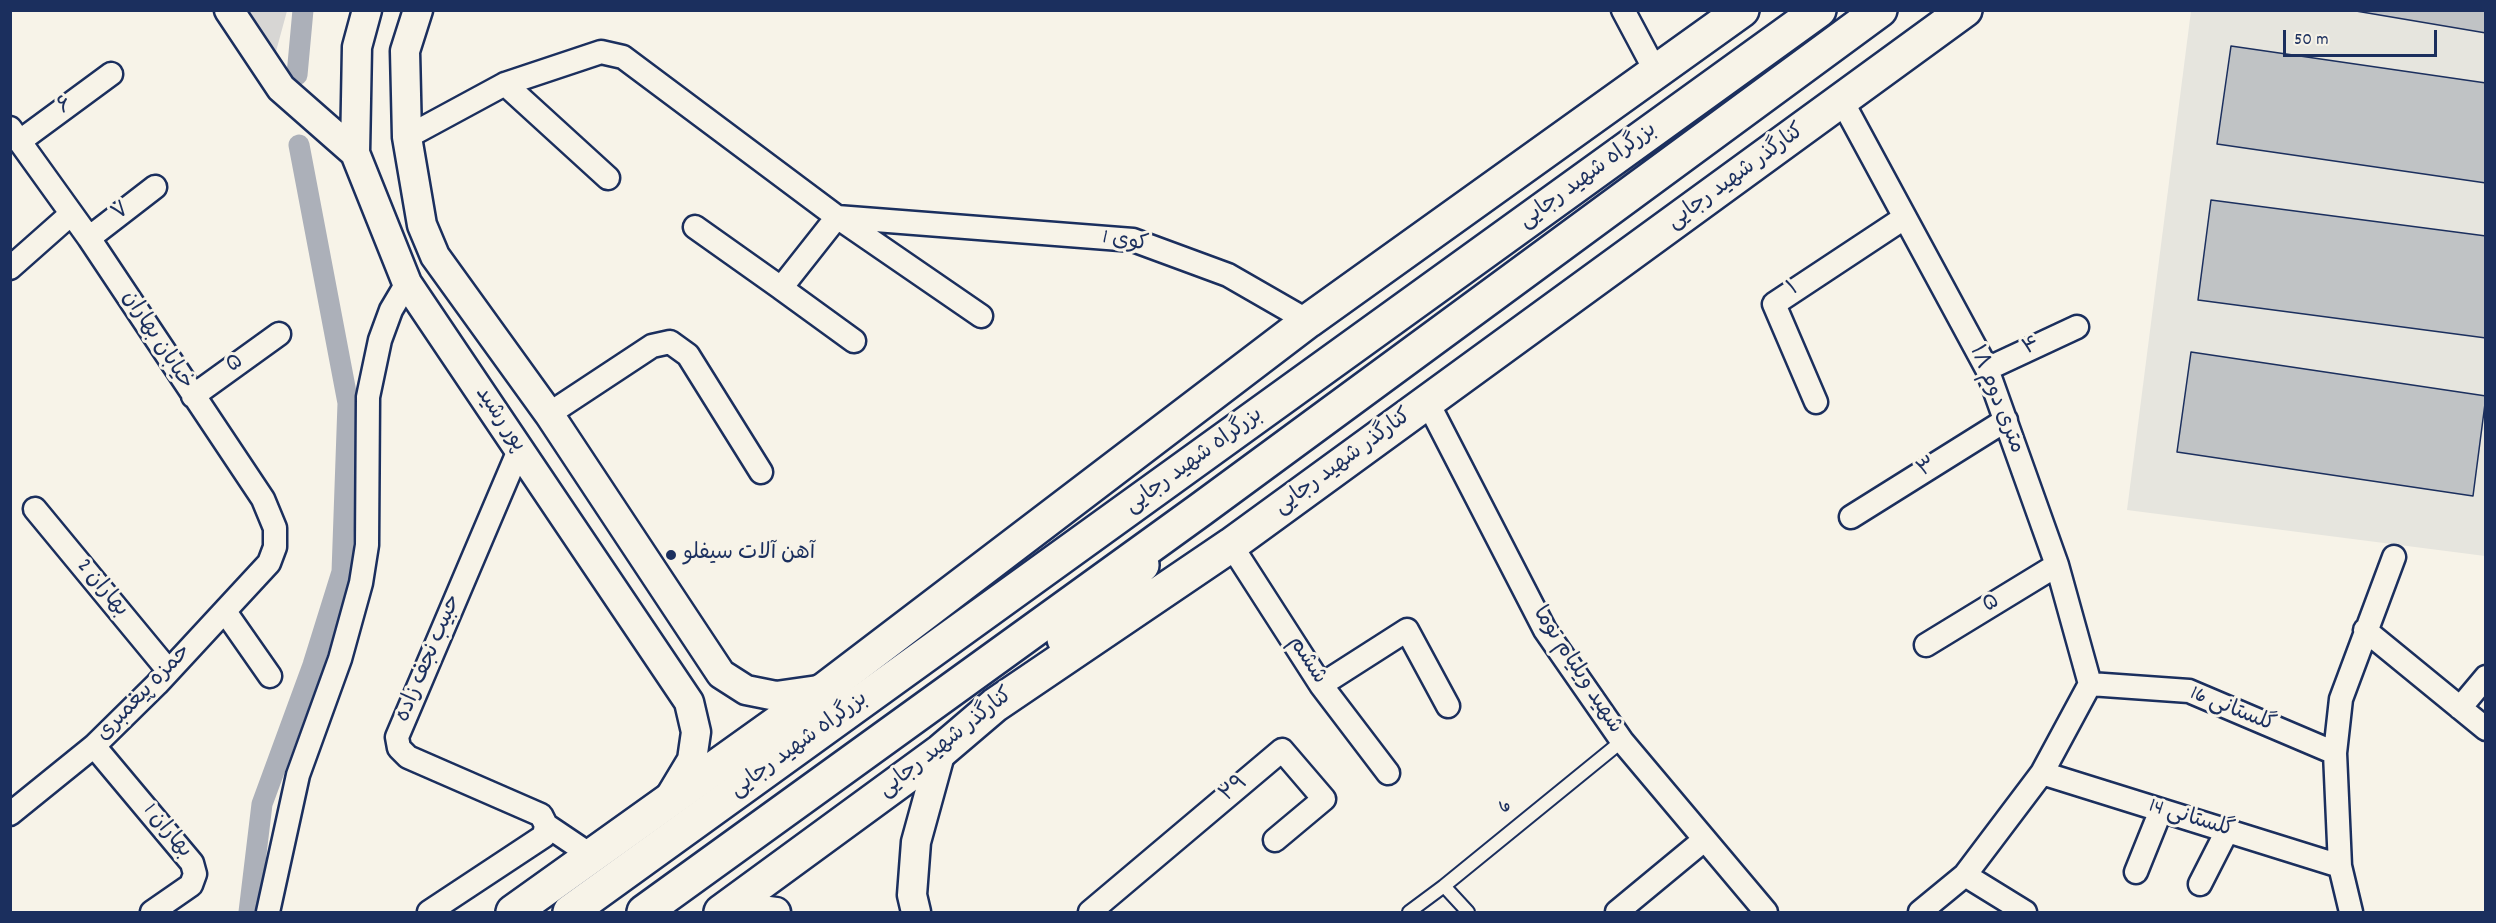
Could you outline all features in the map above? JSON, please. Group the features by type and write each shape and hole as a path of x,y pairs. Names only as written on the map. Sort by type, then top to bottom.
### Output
{"main road":[{"path":"513,912 825,689 1000,558 1308,321 1742,10"},
{"name":"بزرگراه شهید رجایی","path":"570,912 1819,10"},
{"name":"بزرگراه شهید رجایی","path":"644,912 1200,510 1880,10"},
{"name":"کنارگذر شهید رجایی","path":"725,909 941,751 995,705 1231,545 1842,102 1965,10"},
{"path":"1000,558 1281,400"},
{"path":"995,705 1200,510"}],"street":[{"path":"229,10 281,88 355,153"},
{"name":"پور رشید","path":"368,10 357,47 355,153 407,283 689,702 696,732 692,760 667,803"},
{"name":"پور رشید","path":"418,10 405,51 407,137 422,225 435,255 549,414 721,674 746,690 776,696 825,689"},
{"path":"1623,10 1656,72"},
{"path":"407,137 505,84 601,52 623,57 837,217 981,316"},
{"name":"۶","path":"15,134 111,74"},
{"path":"505,84 608,178"},
{"name":"۱۸ متری دوم","path":"1842,102 1987,369 2057,565 2090,684"},
{"name":"خیابان بهاران","path":"15,134 89,238 263,500 275,528 275,547 269,563"},
{"name":"۷","path":"89,238 155,187"},
{"path":"10,268 71,214"},
{"path":"781,288 837,217"},
{"name":"کوی 1","path":"837,217 925,226 1133,240 1228,275 1308,321"},
{"name":"۱","path":"1816,402 1774,304 1904,218"},
{"path":"695,227 854,341"},
{"path":"268,912 298,775 340,659 361,583 367,545 368,397 380,340 392,310 407,283"},
{"name":"۴","path":"1987,369 2077,327"},
{"name":"۵","path":"193,396 279,334"},
{"path":"549,414 652,346 670,342 688,354 761,472"},
{"name":"شهید ویلیام توما","path":"1428,403 1545,630 1622,741 1766,912"},
{"name":"۳","path":"1851,517 2006,420"},
{"name":"حبیب نجف زاده","path":"519,450 397,737 399,748 408,757 541,815 546,825"},
{"name":"بهاران 2","path":"35,509 168,670"},
{"name":"ششم","path":"1231,545 1322,685 1388,773"},
{"path":"2350,912 2340,866 2335,753 2341,699 2394,557"},
{"name":"حمزه پیغمبری","path":"10,814 94,746 226,613 269,563"},
{"name":"۵","path":"1926,645 2057,565"},
{"path":"226,613 270,676"},
{"path":"1322,685 1407,630 1448,706"},
{"path":"2365,630 2486,729"},
{"path":"2460,708 2486,677"},
{"path":"1920,912 1965,875 2042,773 2090,684"},
{"name":"گلستانی 16","path":"2090,684 2188,691 2335,753"},
{"name":"بهاران 1","path":"94,746 192,863 195,874 191,885 152,912"},
{"name":"۲۹","path":"1090,912 1282,750 1323,799 1275,840"},
{"path":"916,912 912,895 916,842 941,751"},
{"name":"گلستانی 14","path":"2042,773 2340,866"},
{"path":"2136,872 2161,810"},
{"path":"429,912 544,836 546,825 592,856"},
{"path":"2200,884 2227,831"},
{"path":"1617,912 1704,840"},
{"path":"1965,875 2025,912"},
{"path":"725,909 776,912"}],"lane":[{"name":"6","path":"1409,912 1622,741"},
{"path":"1444,886 1468,912"}],"shaded area":[{"path":"245,11 287,11 275,55"},
{"path":"2191,11 2485,11 2485,556 2127,510"}],"building":[{"path":"2350,10 2486,10 2486,33"},
{"path":"2231,46 2486,83 2486,183 2217,144"},
{"path":"2211,200 2486,236 2486,338 2198,300"},
{"path":"2191,352 2486,396 2473,496 2177,452"}],"waterway":[{"path":"297,75 303,10"},
{"path":"249,912 262,804 313,665 342,572 348,403 299,145"}],"place":[{"name":"آهن آلات سیفلو","path":"671,555"}]}
